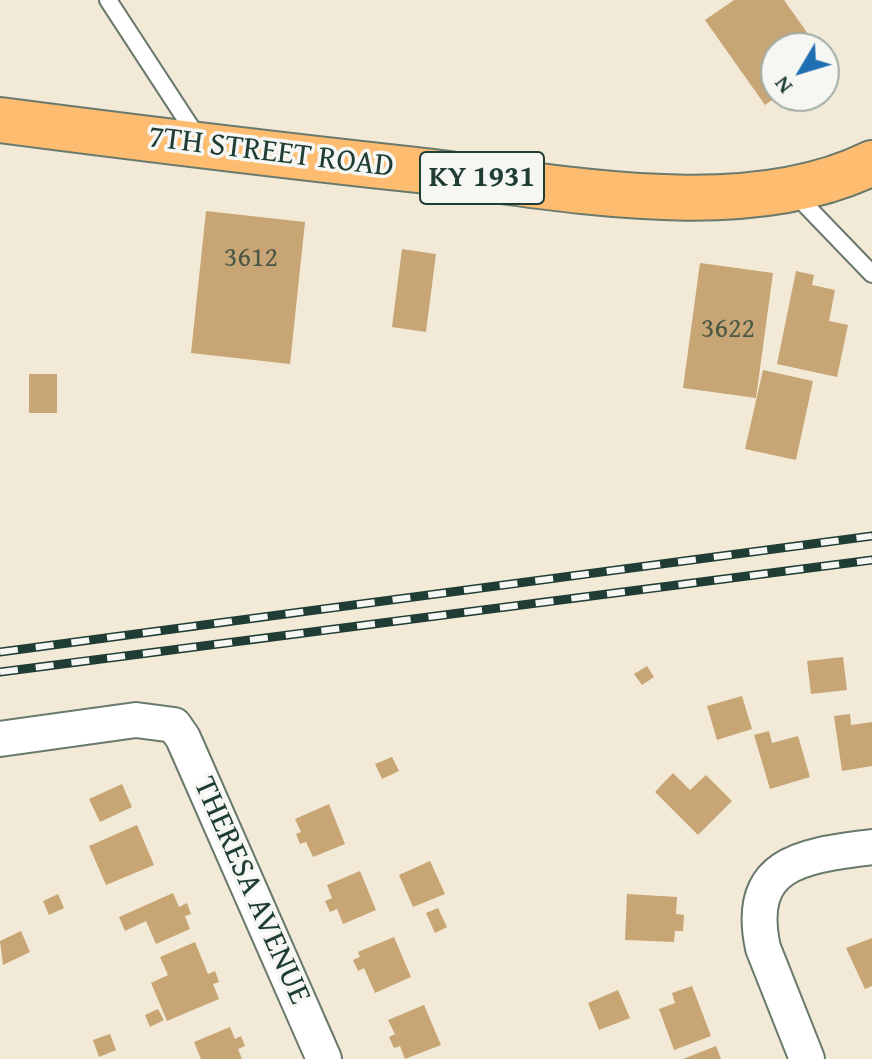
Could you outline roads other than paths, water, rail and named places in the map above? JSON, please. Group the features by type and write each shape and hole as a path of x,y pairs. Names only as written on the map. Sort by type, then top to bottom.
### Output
{"main road":[{"name":"7TH STREET ROAD","path":"0,120 591,190 711,198 792,191 828,182 872,163"}],"street":[{"name":"THERESA AVENUE","path":"0,739 136,720 174,725 183,738 324,1059"},
{"path":"807,1059 763,948 759,930 764,896 777,874 791,862 805,856 872,847"}],"lane":[{"path":"108,0 203,146"},
{"path":"792,191 872,274"}],"railway":[{"path":"0,652 872,536"},
{"path":"0,672 872,560"}]}
